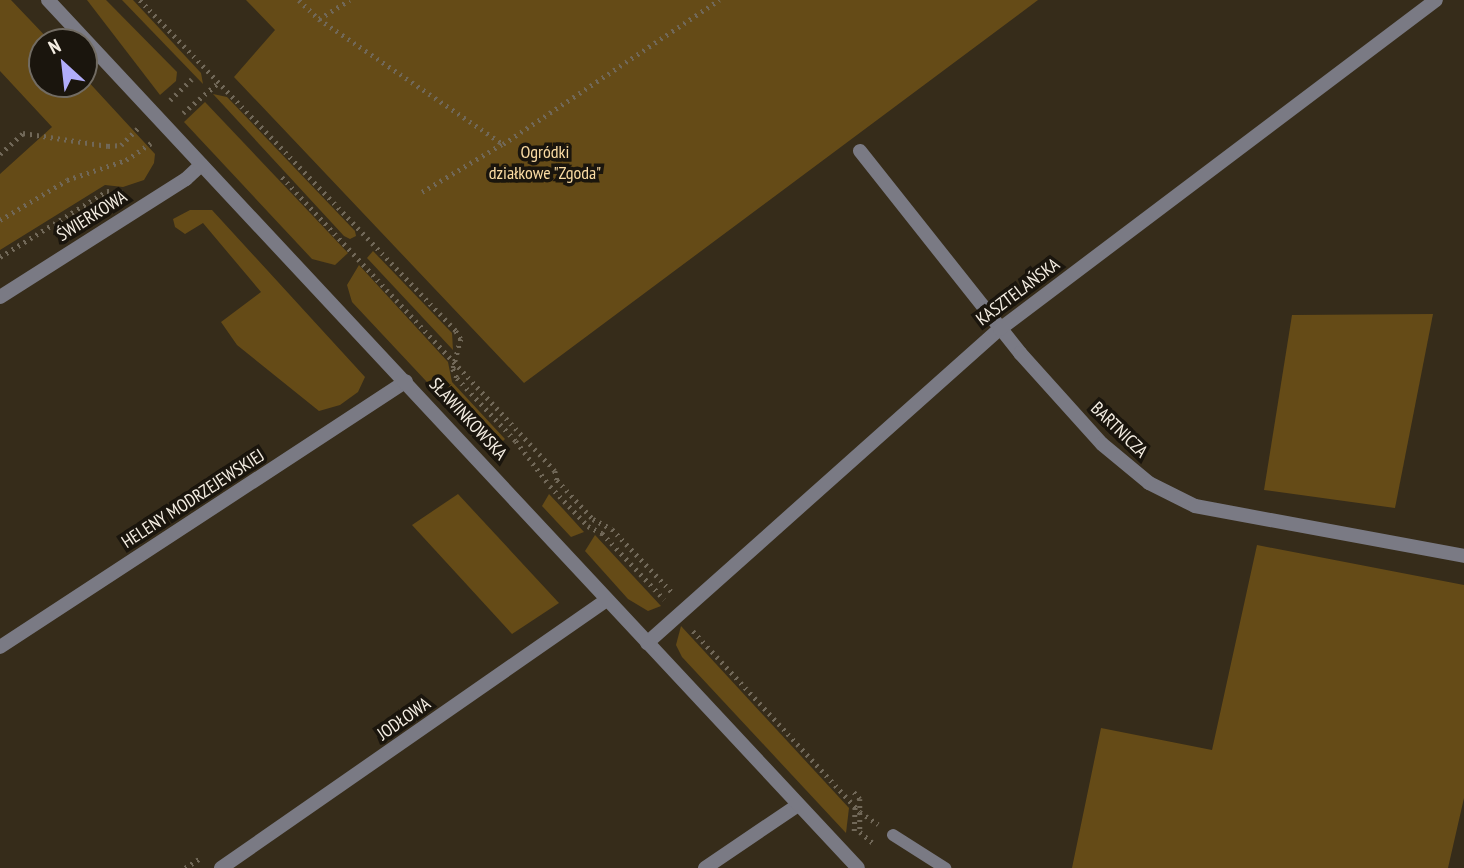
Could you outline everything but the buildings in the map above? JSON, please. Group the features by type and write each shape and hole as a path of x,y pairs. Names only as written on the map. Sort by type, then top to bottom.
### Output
{"street":[{"name":"SŁAWINKOWSKA","path":"48,0 858,868"},
{"name":"KASZTELAŃSKA","path":"648,643 1000,329 1436,0"},
{"name":"BARTNICZA","path":"860,151 1000,329 1102,444 1124,465 1167,493 1195,506 1464,556"},
{"name":"ŚWIERKOWA","path":"0,297 186,179 201,165"},
{"name":"HELENY MODRZEJEWSKIEJ","path":"0,648 406,381"},
{"name":"JODŁOWA","path":"221,868 607,600"},
{"path":"705,868 798,805"}],"lane":[{"path":"893,835 945,868"}],"path":[{"path":"140,0 456,331 461,339 453,369 457,379 516,441 550,486 588,526 602,533 860,812 893,835"},
{"path":"299,0 319,19 503,144"},
{"path":"319,19 349,0"},
{"path":"422,192 503,144 719,0"},
{"path":"168,101 192,79"},
{"path":"167,129 218,83"},
{"path":"0,154 23,133 108,146 121,145 141,125 158,147"},
{"path":"0,220 67,180 135,155 154,140"},
{"path":"282,177 555,471 557,480 593,519 612,529 671,593 676,588"},
{"path":"0,257 107,191 134,190"}],"green space":[{"path":"0,0 11,0 38,28 28,28 28,98 98,98 98,92 155,154 154,163 144,180 123,187 105,185 0,250 0,174 52,127 0,71"},
{"path":"87,0 106,0 177,72 176,81 160,95"},
{"path":"122,0 133,0 201,73 203,84"},
{"name":"Ogródki działkowe \"Zgoda\"","path":"246,0 1038,0 524,383 234,77 275,30"},
{"path":"213,94 227,97 355,231 356,236 350,239 344,236"},
{"path":"205,102 348,253 335,265 312,259 184,122"},
{"path":"190,210 212,210 365,377 358,392 340,405 319,411 237,345 221,322 261,292 203,223 185,234 175,227 173,219"},
{"path":"373,251 452,333 453,350 367,258"},
{"path":"359,265 448,362 452,382 505,439 497,447 486,445 352,302 347,285"},
{"path":"1433,314 1395,508 1264,490 1292,315"},
{"path":"458,494 559,603 512,634 412,525"},
{"path":"549,494 584,532 571,537 542,506"},
{"path":"595,535 661,606 648,611 628,599 585,551"},
{"path":"1257,545 1464,585 1464,798 1448,868 1072,868 1101,728 1212,750"},
{"path":"681,626 849,808 846,833 682,657 676,645"}]}
